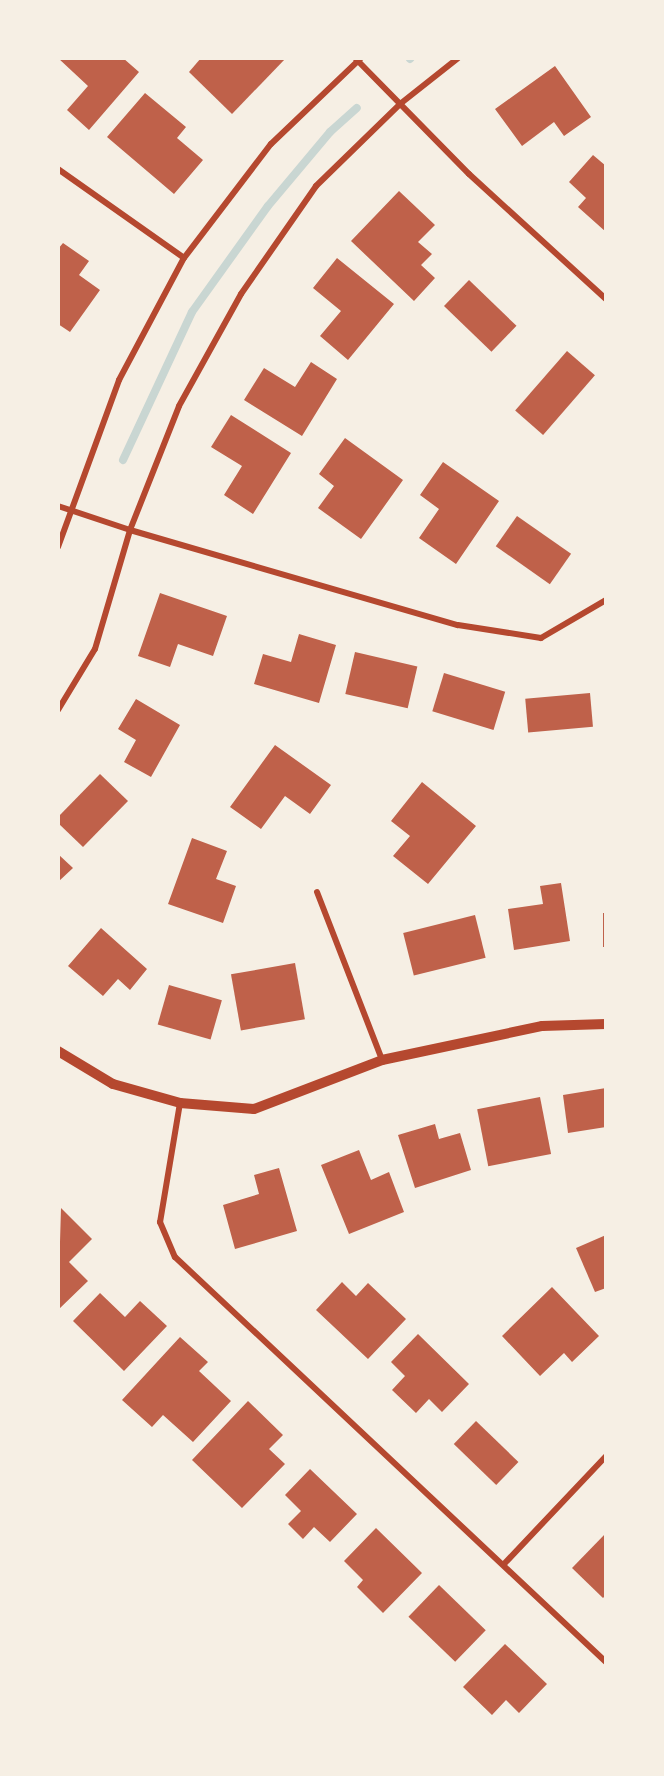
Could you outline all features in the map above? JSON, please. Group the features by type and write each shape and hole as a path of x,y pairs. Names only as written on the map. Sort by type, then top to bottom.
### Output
{"street":[{"path":"58,710 95,649 130,530 179,406 241,294 316,186 400,104 458,58"},
{"path":"58,547 119,380 184,258 271,144 358,59 469,174 606,299"},
{"path":"58,169 184,258"},
{"path":"58,506 130,530 458,625 540,638 606,600"},
{"path":"317,892 382,1060"},
{"path":"58,1051 113,1084 180,1103 254,1109 382,1060 542,1026 606,1024"},
{"path":"180,1103 160,1222 175,1257 606,1662"},
{"path":"504,1564 606,1456"}],"building":[{"path":"58,58 123,58 139,72 89,130 67,110 88,86"},
{"path":"201,58 286,58 232,114 189,72"},
{"path":"555,66 591,117 564,136 554,122 522,146 495,109"},
{"path":"145,93 186,127 177,138 203,160 174,194 107,137"},
{"path":"593,155 606,166 606,232 578,207 586,198 569,182"},
{"path":"399,191 435,225 418,242 432,254 421,265 435,278 414,301 351,241"},
{"path":"63,243 89,261 79,275 100,290 70,332 58,324 58,249"},
{"path":"337,258 394,304 348,360 320,336 341,311 313,288"},
{"path":"469,280 516,326 491,352 444,306"},
{"path":"567,351 595,375 543,435 515,411"},
{"path":"311,362 337,379 302,436 244,400 264,368 295,387"},
{"path":"231,415 291,453 253,514 224,495 242,466 211,447"},
{"path":"345,438 403,480 361,539 318,508 334,486 319,474"},
{"path":"443,462 499,501 456,564 419,538 439,509 420,495"},
{"path":"517,516 571,554 550,584 496,546"},
{"path":"160,593 227,616 213,656 178,644 170,667 138,656"},
{"path":"299,634 336,645 319,703 254,684 263,654 291,662"},
{"path":"355,652 417,666 408,708 345,694"},
{"path":"444,673 505,692 494,730 432,711"},
{"path":"590,693 593,727 528,733 525,699"},
{"path":"136,699 180,725 151,777 124,762 136,740 118,729"},
{"path":"275,745 331,785 310,814 285,796 261,829 230,807"},
{"path":"100,774 128,801 83,847 58,823 58,817"},
{"path":"422,782 476,826 428,884 393,856 410,836 391,821"},
{"path":"192,838 227,851 216,879 236,886 223,923 168,904"},
{"path":"58,854 73,868 58,882"},
{"path":"561,883 570,941 514,950 508,909 543,904 540,886"},
{"path":"603,913 606,913 606,947 603,947"},
{"path":"475,915 486,958 414,976 403,933"},
{"path":"101,928 147,969 130,990 118,979 103,996 68,966"},
{"path":"295,963 305,1019 241,1030 231,974"},
{"path":"169,985 222,1000 211,1040 158,1024"},
{"path":"606,1088 606,1127 568,1133 563,1095"},
{"path":"540,1097 551,1154 488,1166 477,1109"},
{"path":"435,1124 439,1139 460,1133 471,1170 415,1188 398,1135"},
{"path":"359,1150 371,1180 389,1172 404,1212 349,1234 321,1165"},
{"path":"279,1168 297,1231 235,1249 223,1205 259,1194 254,1175"},
{"path":"61,1208 92,1239 69,1262 88,1281 58,1310"},
{"path":"606,1235 606,1288 595,1292 576,1248"},
{"path":"342,1282 356,1296 368,1283 406,1319 368,1359 316,1310"},
{"path":"552,1287 599,1336 572,1362 564,1353 540,1376 502,1336"},
{"path":"100,1293 125,1317 140,1301 167,1326 124,1371 73,1321"},
{"path":"418,1334 469,1384 442,1412 429,1399 416,1413 392,1390 405,1376 391,1362"},
{"path":"180,1337 208,1362 199,1371 231,1401 193,1442 163,1415 152,1427 122,1400"},
{"path":"248,1401 283,1435 269,1449 285,1464 242,1508 192,1460"},
{"path":"476,1421 518,1462 496,1485 454,1444"},
{"path":"310,1469 357,1514 330,1542 314,1527 303,1539 288,1524 301,1511 285,1495"},
{"path":"376,1528 422,1573 383,1613 357,1587 363,1580 344,1561"},
{"path":"606,1533 606,1595 603,1598 572,1568"},
{"path":"439,1585 486,1630 455,1662 408,1617"},
{"path":"505,1644 547,1684 519,1713 506,1700 492,1715 463,1687"}],"waterway":[{"path":"123,460 192,312 268,206 330,132 357,108"}]}
